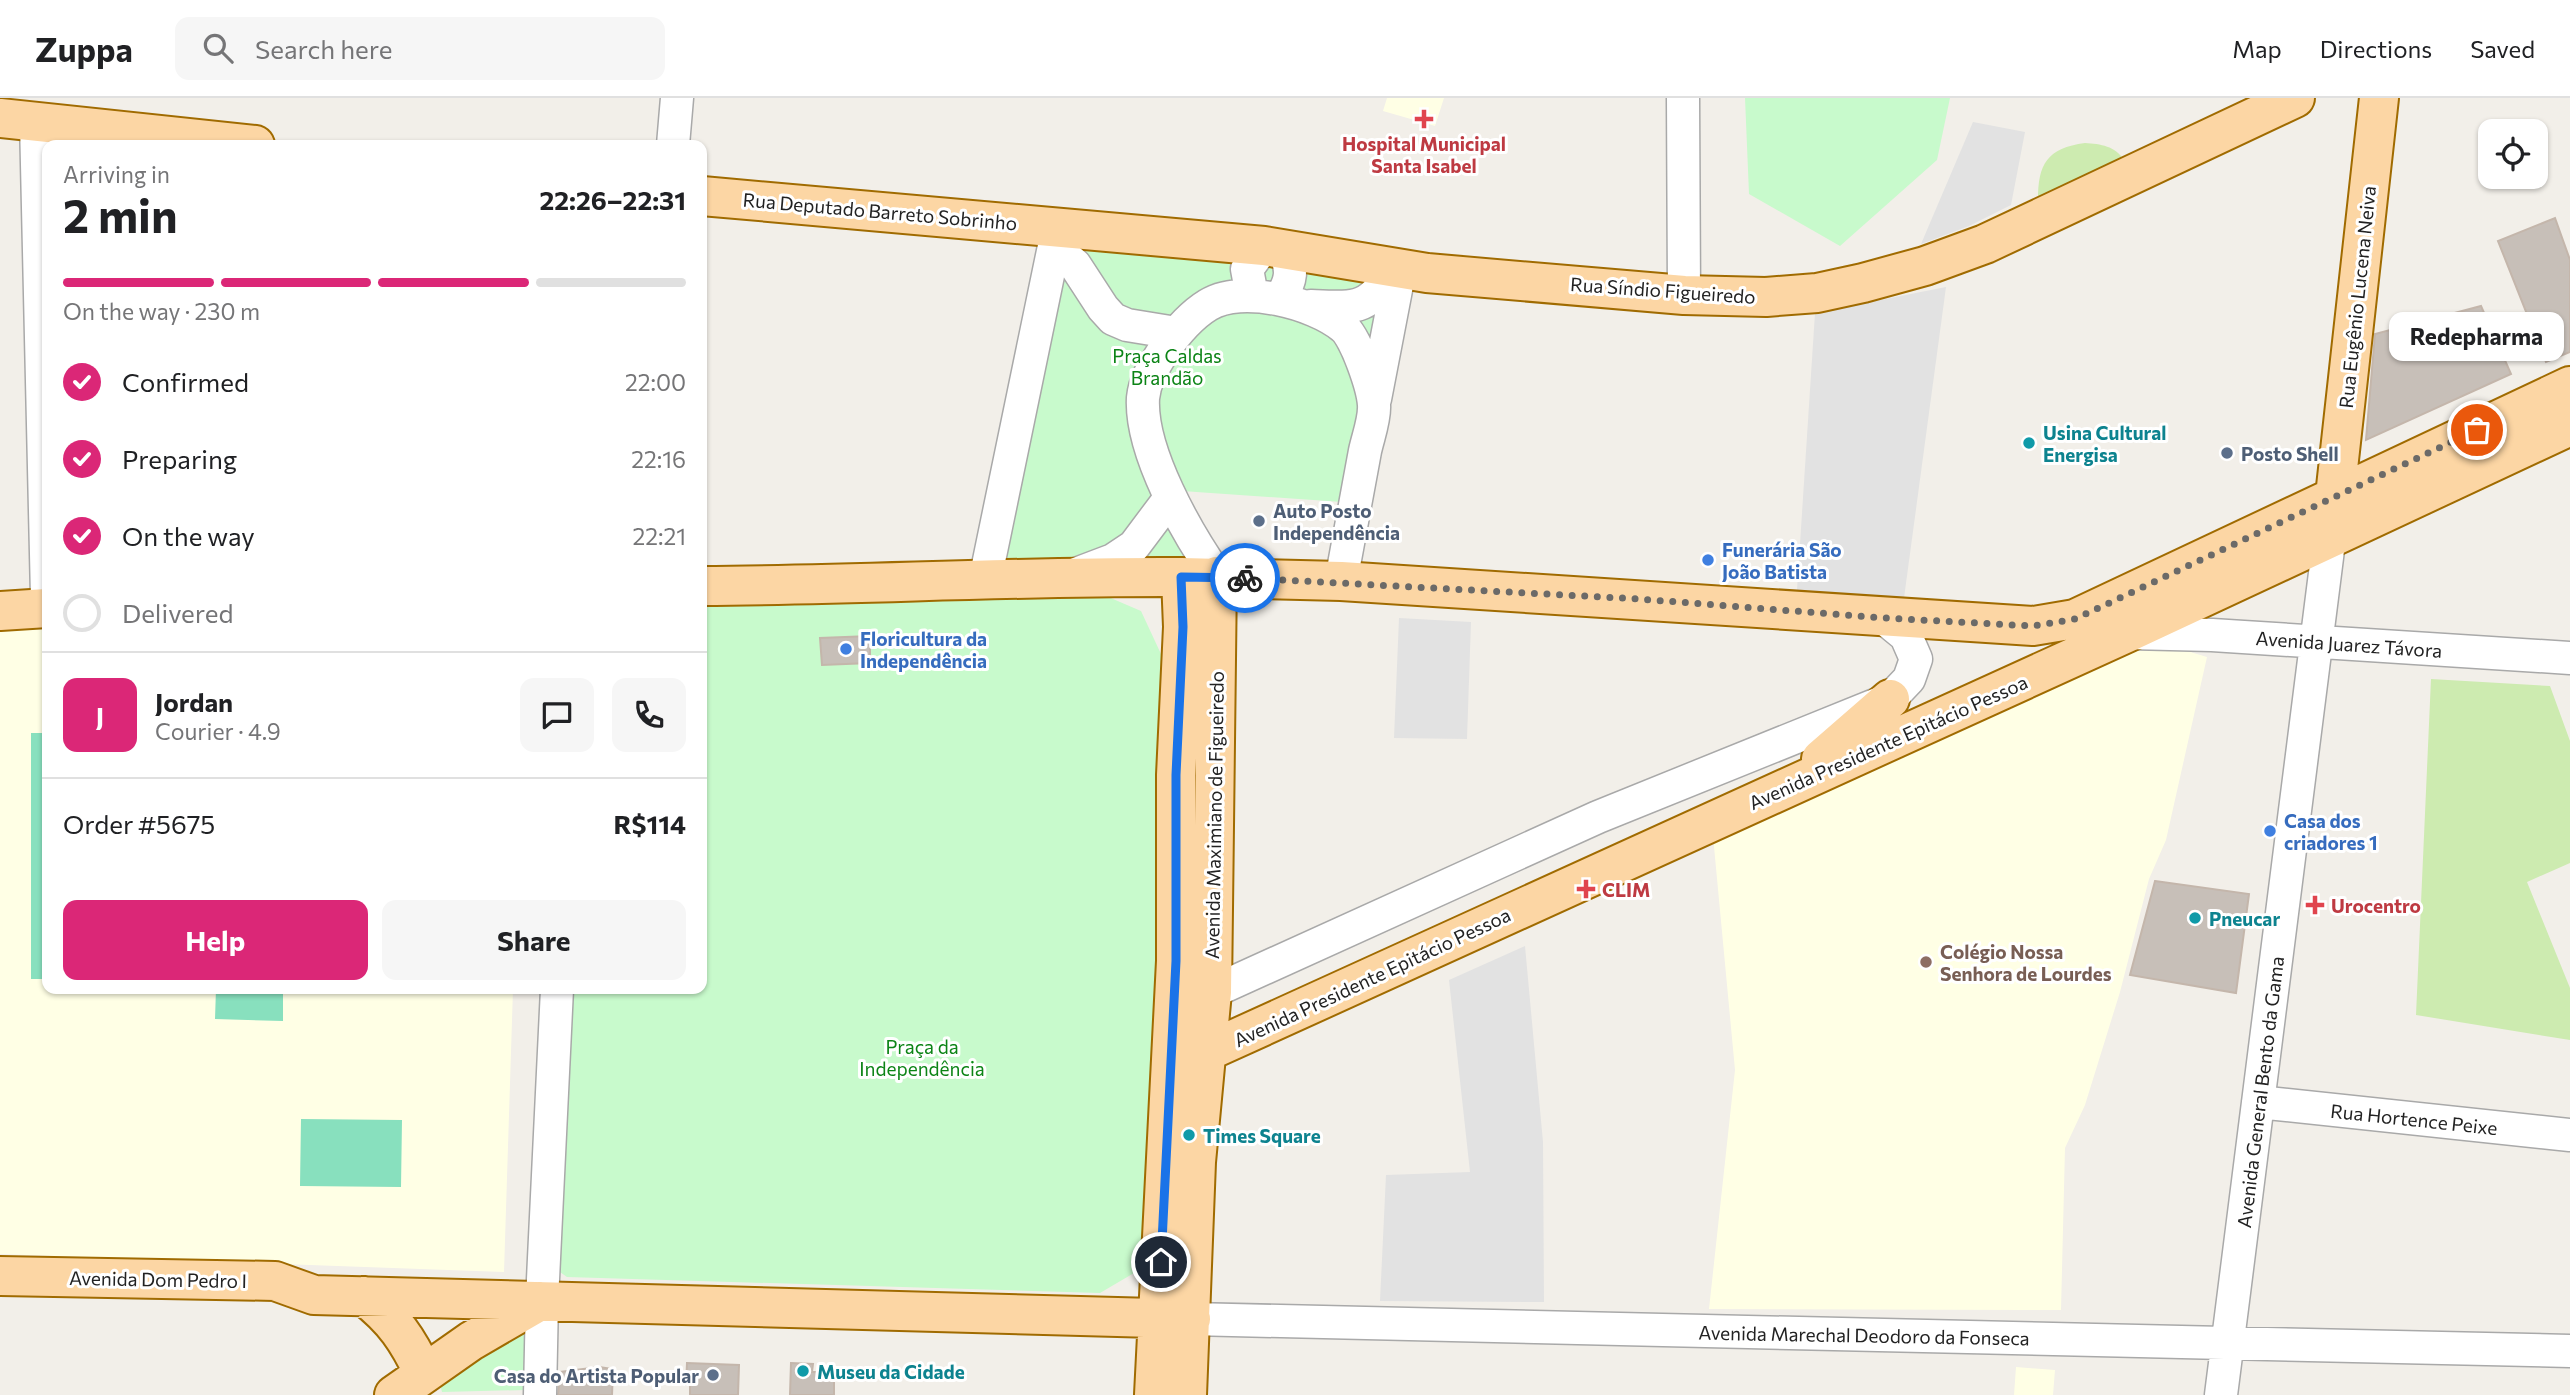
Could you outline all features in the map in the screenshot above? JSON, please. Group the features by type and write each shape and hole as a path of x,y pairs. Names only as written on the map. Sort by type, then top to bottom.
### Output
{"main road":[{"name":"Rua Síndio Figueiredo","path":"1397,269 1775,305 1925,266 1985,244 2295,98"},
{"name":"Rua Eugênio Lucena Neiva","path":"2335,496 2379,98"},
{"path":"18,119 209,140"},
{"name":"Rua Deputado Barreto Sobrinho","path":"707,197 1056,237"},
{"path":"1056,237 1274,248 1397,269"},
{"path":"707,586 872,584 1068,576 1199,576 1340,581 2033,626 2075,619 2570,386"},
{"name":"Avenida Presidente Epitácio Pessoa","path":"1204,1053 2127,633 2570,426"},
{"path":"1187,1395 1174,1318 1176,775 1183,627 1199,576"},
{"name":"Avenida Maximiano de Figueiredo","path":"1199,576 1212,992 1204,1053"},
{"path":"0,611 42,608"},
{"path":"1787,788 1890,699"},
{"path":"1154,1395 1174,1318 1196,1163 1204,1053"},
{"name":"Avenida Dom Pedro I","path":"0,1276 275,1281 314,1295"},
{"name":"Avenida Dom Pedro I","path":"0,1301 274,1307 314,1295 534,1300"},
{"path":"364,1296 386,1312 399,1328 417,1388 471,1341 534,1300 1174,1318"}],"street":[{"path":"673,140 677,98"},
{"path":"1683,98 1684,295"},
{"path":"18,119 42,515"},
{"path":"1056,237 1103,308 1113,318 1127,325 1176,332"},
{"path":"985,580 1056,237"},
{"path":"1278,300 1292,274 1274,248 1247,269 1278,300 1343,327 1351,335 1357,346 1374,405"},
{"path":"1199,576 1192,541 1170,498 1145,425 1143,398 1148,374 1176,332 1208,305 1227,297 1346,307 1364,303 1379,293 1397,269"},
{"path":"1340,581 1397,269"},
{"name":"Avenida General Bento da Gama","path":"2221,1395 2335,496"},
{"path":"1068,576 1124,554 1143,536 1170,498"},
{"name":"Avenida Presidente Epitácio Pessoa","path":"1212,992 1598,817 1890,699 1909,679 1916,659 1906,636 1884,618"},
{"name":"Avenida Juarez Távora","path":"2127,633 2212,635 2569,662"},
{"path":"538,994 534,1300 540,1395"},
{"path":"534,1300 556,994"},
{"name":"Rua Hortence Peixe","path":"2258,1102 2570,1135"},
{"name":"Avenida Marechal Deodoro da Fonseca","path":"1174,1318 2570,1352"}],"shaded area":[{"name":"Hospital Municipal Santa Isabel","path":"1387,98 1444,98 1435,126 1383,111"},
{"path":"1973,122 2025,132 2011,205 1969,226 1921,244"},
{"path":"1946,287 1904,598 1797,590 1815,313"},
{"path":"1399,618 1471,622 1467,739 1394,738"},
{"path":"42,628 42,994 513,994 504,1272 0,1254 0,629"},
{"name":"Colégio Nossa Senhora de Lourdes","path":"2165,648 2207,657 2166,840 2149,879 2120,992 2085,1105 2065,1148 2061,1310 1709,1309 1735,1070 1713,836 2127,650"},
{"path":"1525,946 1543,1142 1544,1302 1380,1301 1386,1175 1470,1172 1449,980"},
{"path":"2016,1367 2055,1370 2053,1395 2014,1395"}],"green space":[{"path":"1745,98 1950,98 1937,160 1840,246 1749,194"},
{"path":"2085,143 2107,147 2124,160 2038,200 2040,177 2047,160 2062,149"},
{"name":"Praça Caldas Brandão","path":"1059,227 1395,269 1342,502 1182,491 1193,562 1001,568"},
{"name":"Praça da Independência","path":"1099,593 1141,611 1161,654 1164,772 1145,1245 1134,1273 1100,1293 567,1277 557,1270 562,994 707,994 707,603"},
{"path":"2431,679 2550,686 2570,741 2570,863 2527,882 2570,988 2570,1040 2416,1015"},
{"path":"31,733 42,733 42,979 31,979"},
{"path":"216,994 283,994 283,1021 215,1019"},
{"path":"301,1119 402,1120 401,1187 300,1186"},
{"path":"536,1326 525,1390 442,1392 437,1372"}],"building":[{"path":"2555,218 2570,260 2570,352 2546,362 2498,241"},
{"path":"2481,306 2511,374 2366,440 2375,334"},
{"path":"870,636 870,663 822,665 820,638"},
{"name":"Pneucar","path":"2155,881 2249,894 2236,993 2130,975"},
{"name":"Casa do Artista Popular","path":"687,1363 739,1365 738,1395 690,1395 690,1385 686,1385"},
{"path":"791,1363 813,1364 812,1372 834,1372 834,1395 790,1395"},
{"path":"599,1367 613,1369 612,1395 558,1395 560,1372"}],"way so far":[{"path":"1245,578 1639,599 1884,618 2033,626 2075,619 2477,430"}],"place":[{"name":"Hospital Municipal Santa Isabel","path":"1424,119"},
{"name":"Redepharma","path":"2477,430"},
{"name":"Usina Cultural Energisa","path":"2029,443"},
{"name":"Posto Shell","path":"2227,453"},
{"name":"Auto Posto Independência","path":"1259,521"},
{"name":"Funerária São João Batista","path":"1708,560"},
{"name":"Floricultura da Independência","path":"846,649"},
{"name":"Casa dos criadores 1","path":"2270,831"},
{"name":"CLIM","path":"1586,889"},
{"name":"Urocentro","path":"2315,905"},
{"name":"Pneucar","path":"2195,918"},
{"name":"Colégio Nossa Senhora de Lourdes","path":"1926,962"},
{"name":"Times Square","path":"1189,1135"},
{"name":"Museu da Cidade","path":"803,1371"},
{"name":"Casa do Artista Popular","path":"713,1375"}],"route":[{"path":"1161,1262 1176,961 1176,775 1183,627 1181,577 1245,578"}]}
